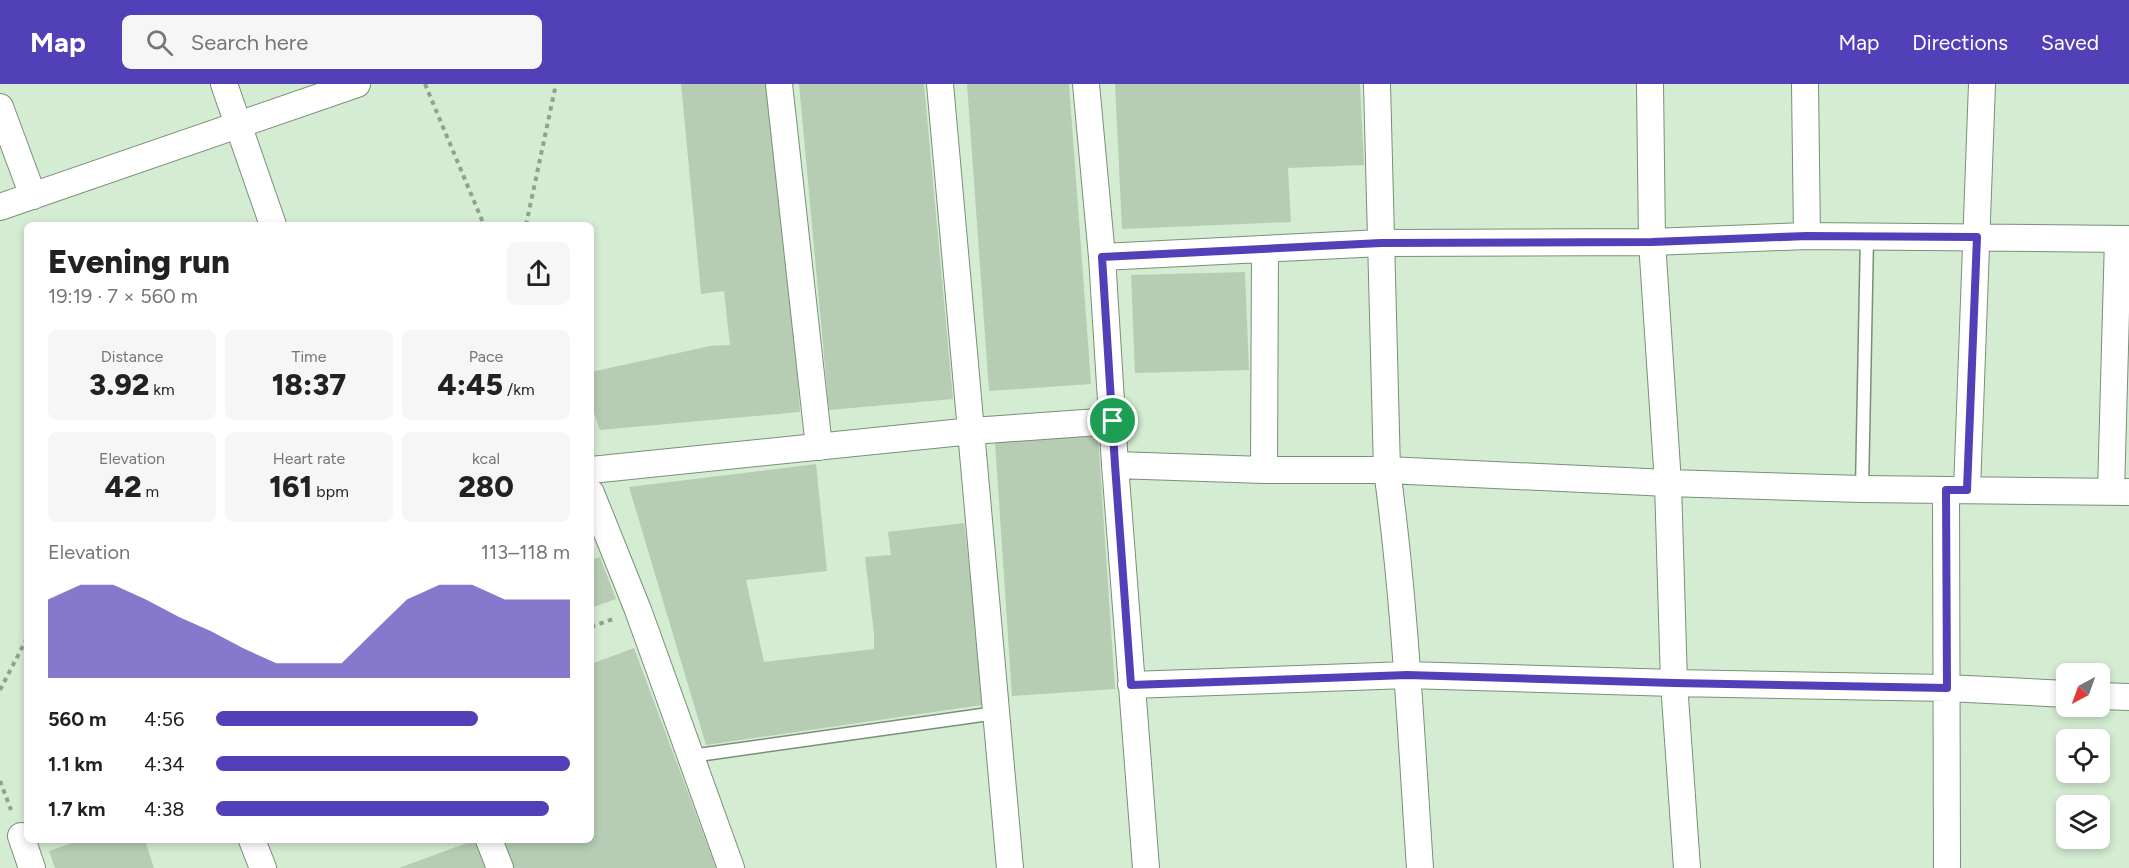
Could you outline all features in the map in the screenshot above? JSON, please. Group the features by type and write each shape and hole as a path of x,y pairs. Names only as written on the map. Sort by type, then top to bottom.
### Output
{"street":[{"path":"225,84 272,222"},
{"path":"0,207 357,84"},
{"path":"779,84 819,447"},
{"path":"940,84 1010,868"},
{"path":"1086,84 1102,257 1115,465 1146,868"},
{"path":"1377,84 1387,470 1394,523 1407,675 1420,868"},
{"path":"1650,84 1652,242 1668,483 1674,683 1687,868"},
{"path":"1805,84 1807,236"},
{"path":"1947,868 1947,688 1956,490 1977,237 1982,84"},
{"path":"0,107 33,196"},
{"path":"1102,257 1381,243 1652,242 1807,236 2123,239 2120,492 1862,489 1387,470 1264,470 1115,465"},
{"path":"1264,470 1265,250"},
{"path":"594,470 972,431 1113,421"},
{"path":"594,500 638,610 731,868"},
{"path":"1131,685 1407,675 1947,688 2056,693"},
{"path":"2110,696 2129,697"},
{"path":"21,836 32,868"},
{"path":"253,843 263,868"},
{"path":"490,843 500,868"}],"lane":[{"path":"1862,489 1867,236"},
{"path":"692,756 996,713"}],"path":[{"path":"425,84 483,222"},
{"path":"527,222 556,84"},
{"path":"0,690 24,644"}],"building":[{"path":"681,84 766,84 795,342 800,412 600,430 594,413 594,371 710,346 730,345 724,291 701,294"},
{"path":"799,84 924,84 953,399 829,410"},
{"path":"967,84 1069,84 1091,384 989,391"},
{"path":"1115,84 1360,84 1364,165 1288,168 1291,222 1122,229"},
{"path":"1245,272 1249,370 1135,373 1131,275"},
{"path":"1098,436 1115,689 1012,696 995,442"},
{"path":"816,464 827,571 746,580 764,662 874,649 865,557 891,555 888,532 964,523 976,622 982,705 706,745 629,487"},
{"path":"600,557 616,599 594,607 594,559"},
{"path":"634,648 716,868 514,868 504,843 594,843 594,663"},
{"path":"72,843 146,843 154,868 55,868 49,851"},
{"path":"467,843 485,843 494,868 399,868"}],"route":[{"path":"1807,236 1977,237 1967,490 1946,490 1947,688 1407,675 1131,685 1113,421 1102,257 1381,243 1652,242 1807,236"}]}
